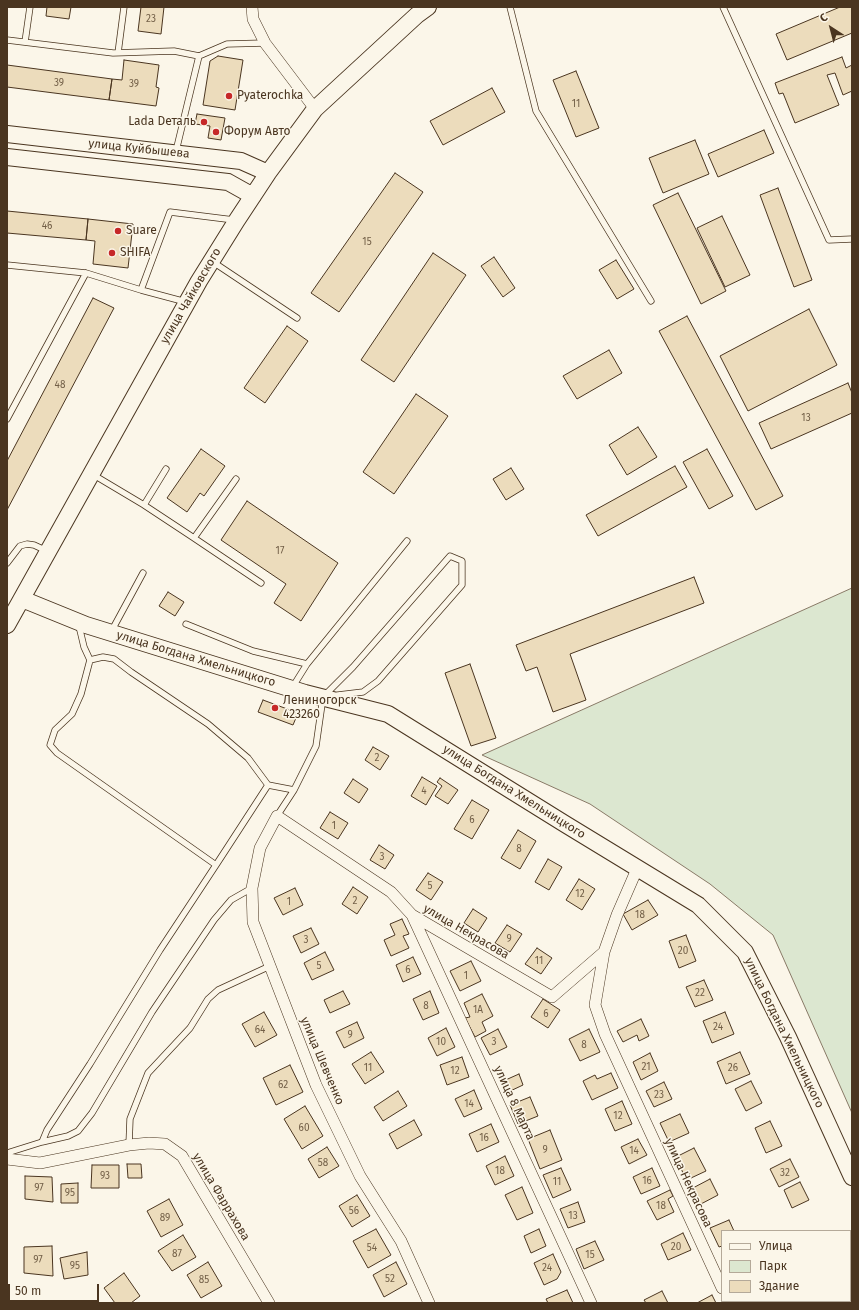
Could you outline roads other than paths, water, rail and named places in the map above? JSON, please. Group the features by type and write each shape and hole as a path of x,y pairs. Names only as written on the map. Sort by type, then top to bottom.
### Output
{"main road":[{"name":"улица Чайковского","path":"7,625 211,261 253,196 315,109 417,15 428,7"},
{"name":"улица Куйбышева","path":"7,134 241,161 268,174"},
{"name":"улица Куйбышева","path":"7,157 228,182 253,196"},
{"name":"улица Богдана Хмельницкого","path":"22,599 78,622 291,688 388,714 637,869 698,904 744,952 788,1037 852,1177"}],"street":[{"path":"252,7 253,19 265,43 315,109"},
{"name":"улица Некрасова","path":"277,816 391,892 412,915 552,997 604,952"},
{"name":"улица Шевченко","path":"277,816 260,848 252,888 253,922 316,1085 360,1176 401,1241 430,1303"},
{"name":"улица Некрасова","path":"637,869 617,915 604,952 595,1005 605,1034 721,1286"},
{"name":"улица 8 Марта","path":"412,915 591,1303"},
{"name":"улица Фаррахова","path":"7,1159 40,1163 129,1145 149,1143 164,1144 182,1156 269,1303"}],"lane":[{"path":"25,42 30,7"},
{"path":"118,53 124,7"},
{"path":"510,7 536,111 651,301"},
{"path":"723,7 829,240 852,239"},
{"path":"7,40 118,53 174,51 199,56 226,44 265,43"},
{"path":"175,154 199,56"},
{"path":"141,290 170,212 237,220"},
{"path":"211,261 297,318"},
{"path":"7,265 86,273 187,303"},
{"path":"7,419 86,273"},
{"path":"144,505 166,469"},
{"path":"92,474 144,505 261,583"},
{"path":"194,538 236,479"},
{"path":"291,688 307,664 408,541"},
{"path":"7,563 20,546 27,544 34,545 48,552"},
{"path":"277,816 294,790 316,746 323,697 353,667 450,556 462,561 462,585 378,681 363,692 323,697"},
{"path":"110,632 143,573"},
{"path":"78,622 84,647 90,660 81,694 72,714 55,730 50,745 57,753 216,864"},
{"path":"186,624 253,652 307,664"},
{"path":"90,660 103,657 114,659 208,724 248,758 268,785 294,790"},
{"path":"42,1142 47,1130 90,1064 160,950 268,785"},
{"path":"7,1153 42,1142 68,1136 78,1131 92,1113 152,1012 214,920 230,900 252,888"},
{"path":"129,1145 130,1119 148,1073 190,1028 208,999 218,990 270,966"}],"place":[{"name":"Pyaterochka","path":"229,96"},
{"name":"Lada Dеталь","path":"204,122"},
{"name":"Форум Авто","path":"216,132"},
{"name":"Suare","path":"118,231"},
{"name":"SHIFA","path":"112,253"},
{"name":"Лениногорск 423260","path":"275,708"}]}
